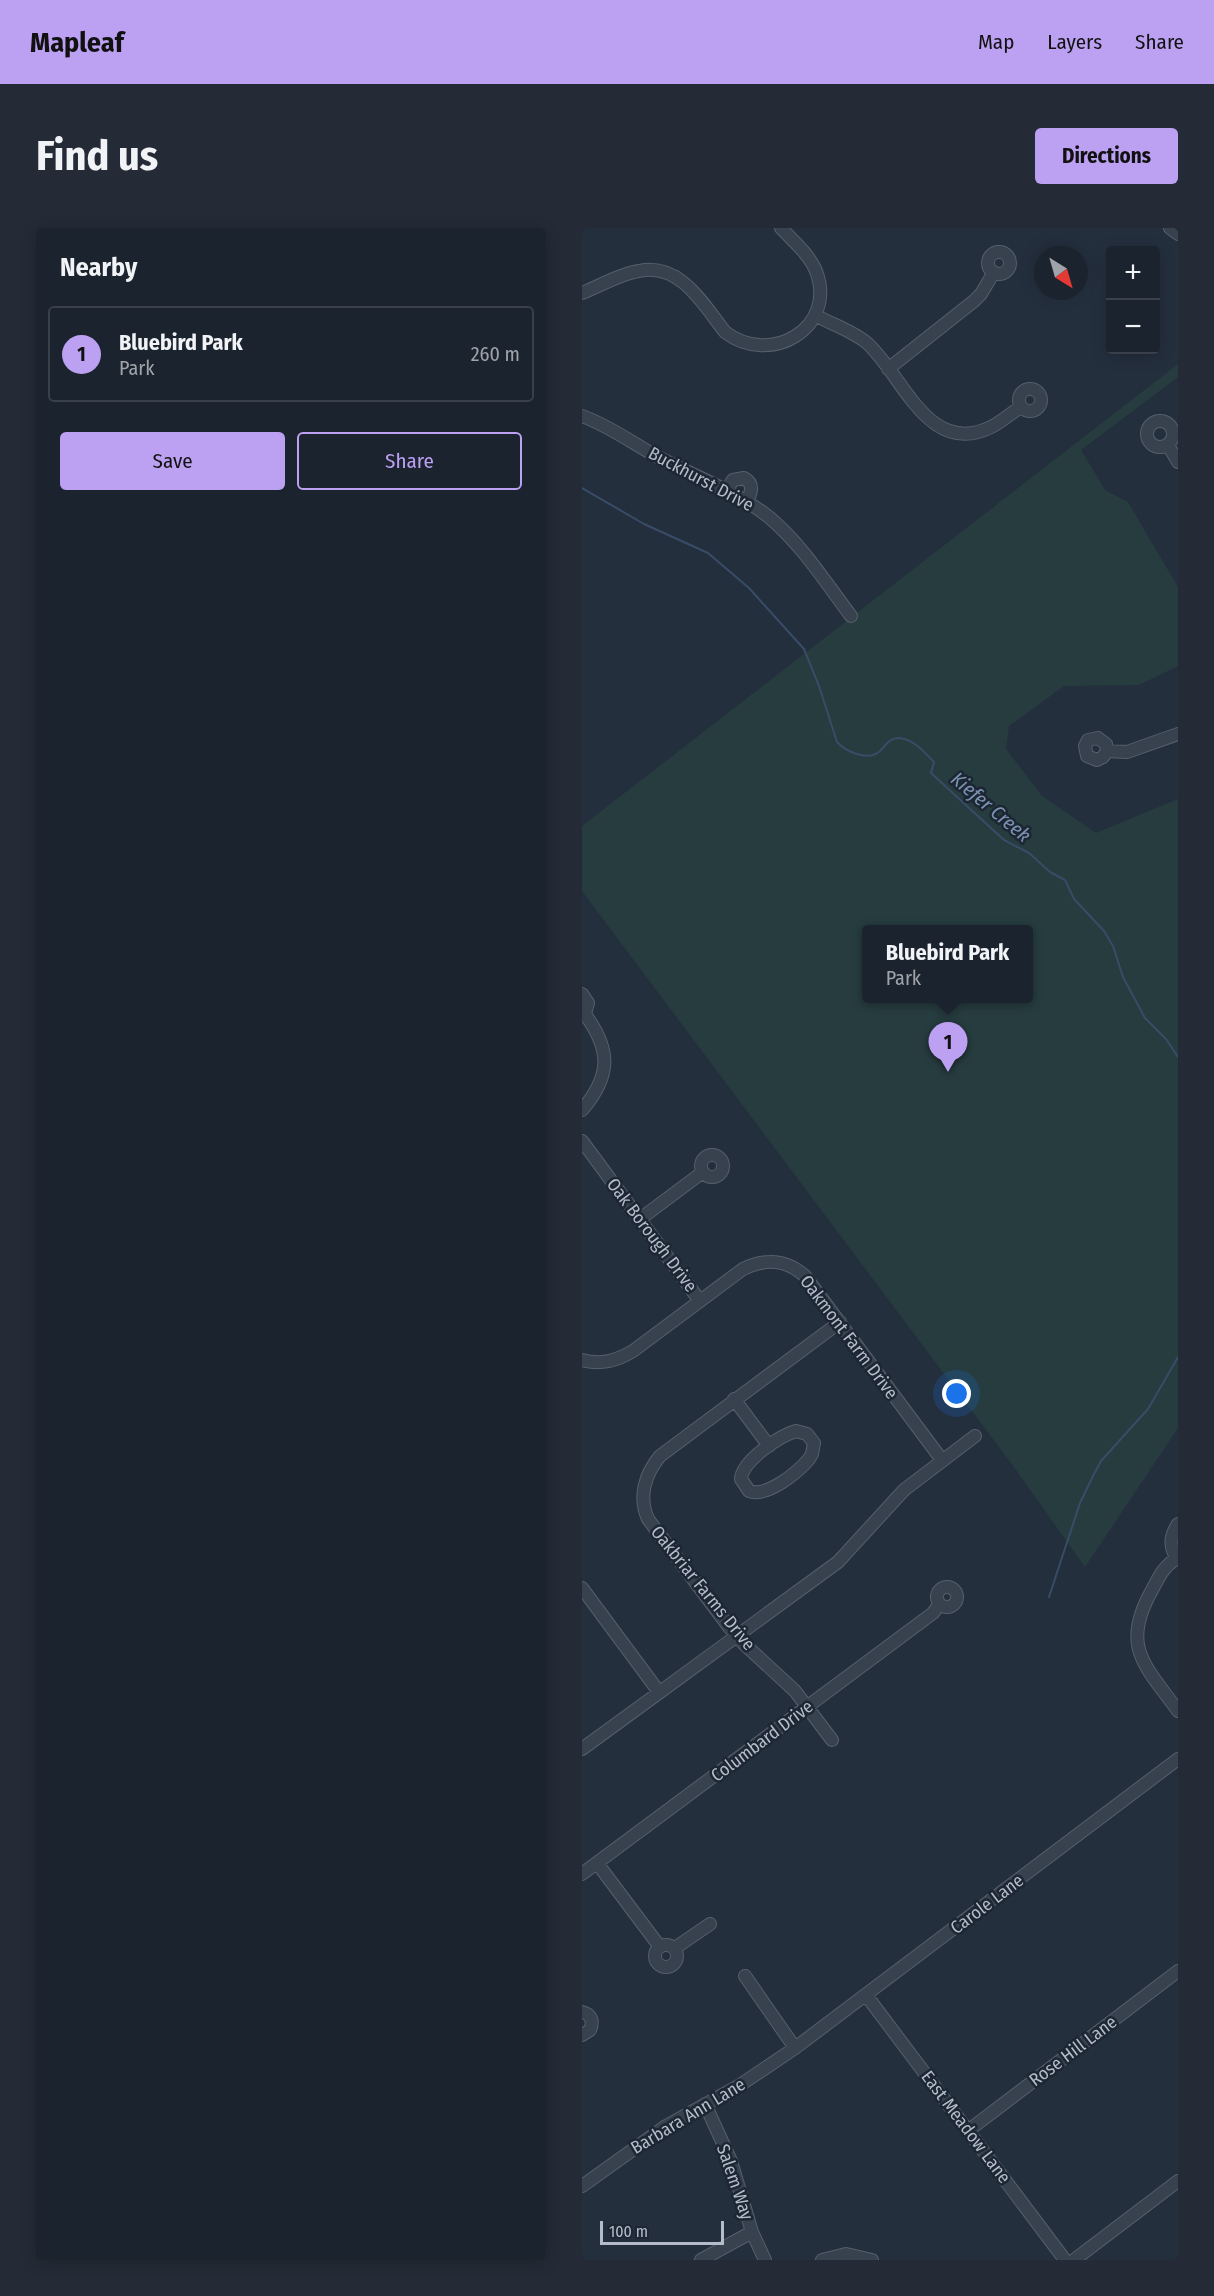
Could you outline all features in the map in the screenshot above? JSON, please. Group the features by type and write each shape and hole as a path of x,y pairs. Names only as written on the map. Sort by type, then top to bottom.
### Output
{"street":[{"path":"582,293 640,270 655,270 678,278 688,286 725,332 742,343 761,347 790,340 806,327 814,315 819,297 817,273 810,259 781,228"},
{"path":"1170,228 1178,234"},
{"path":"888,369 974,301 994,272"},
{"path":"814,315 859,337 931,422 952,432 966,434 992,427 1021,407"},
{"name":"Buckhurst Drive","path":"582,416 605,425 654,455 747,502 769,517 789,536 850,616"},
{"path":"1168,445 1178,462"},
{"path":"726,491 733,480 744,478 750,482 752,489 747,502"},
{"path":"1085,746 1087,756 1093,760 1104,757 1107,751 1127,752 1178,734"},
{"path":"582,994 588,1003 583,1013 595,1028 603,1046 605,1068 598,1086 582,1110"},
{"name":"Oak Borough Drive","path":"582,1141 700,1301"},
{"path":"640,1219 703,1172"},
{"name":"Oakmont Farm Drive","path":"582,1360 604,1362 633,1352 743,1269 757,1262 787,1263 805,1276 942,1461"},
{"name":"Oakbriar Farms Drive","path":"832,1740 795,1690 736,1635 648,1519 643,1500 647,1476 660,1456 840,1323"},
{"path":"734,1400 769,1446"},
{"path":"796,1431 807,1434 814,1443 810,1459 770,1490 754,1493 745,1487 741,1473 746,1465 769,1446 796,1431"},
{"path":"582,1749 838,1562 893,1500 975,1436"},
{"path":"1178,1524 1172,1533 1171,1541 1177,1558 1166,1567 1145,1603 1136,1625 1141,1659 1178,1711"},
{"path":"582,1588 660,1692"},
{"name":"Columbard Drive","path":"582,1874 933,1613 939,1605"},
{"name":"Carole Lane","path":"795,2048 1178,1759"},
{"path":"597,1863 660,1947"},
{"path":"675,1948 710,1924"},
{"path":"669,1945 675,1948 678,1955 675,1962 665,1967 656,1960 656,1953 660,1947 669,1945"},
{"name":"Rose Hill Lane","path":"969,2130 1178,1971"},
{"path":"745,1976 795,2048"},
{"name":"East Meadow Lane","path":"866,1995 1065,2260"},
{"path":"582,2012 590,2016 592,2022 590,2030 582,2035"},
{"name":"Barbara Ann Lane","path":"582,2186 666,2126 740,2085 795,2048"},
{"name":"Salem Way","path":"705,2104 731,2161 752,2232 765,2260"},
{"path":"1074,2260 1178,2181"},
{"path":"700,2260 752,2232"},
{"path":"822,2260 846,2254 872,2260"}],"green space":[{"path":"1178,364 1178,377 1081,450 1105,490 1128,502 1178,587 1178,666 1139,685 1064,686 1009,726 1006,749 1042,796 1096,833 1178,799 1178,1428 1085,1567 1011,1463 582,891 582,826"}],"waterway":[{"name":"Kiefer Creek","path":"582,488 644,524 708,553 749,588 804,649 837,742 851,752 869,756 880,751 888,742 896,738 914,744 934,762 931,773 1004,840 1029,853 1050,872 1065,880 1074,899 1104,931 1113,946 1123,977 1145,1018 1166,1039 1178,1057"},
{"path":"1049,1597 1080,1503 1101,1461 1148,1409 1178,1357"}],"place":[{"name":"Bluebird Park","path":"948,1072"}]}
